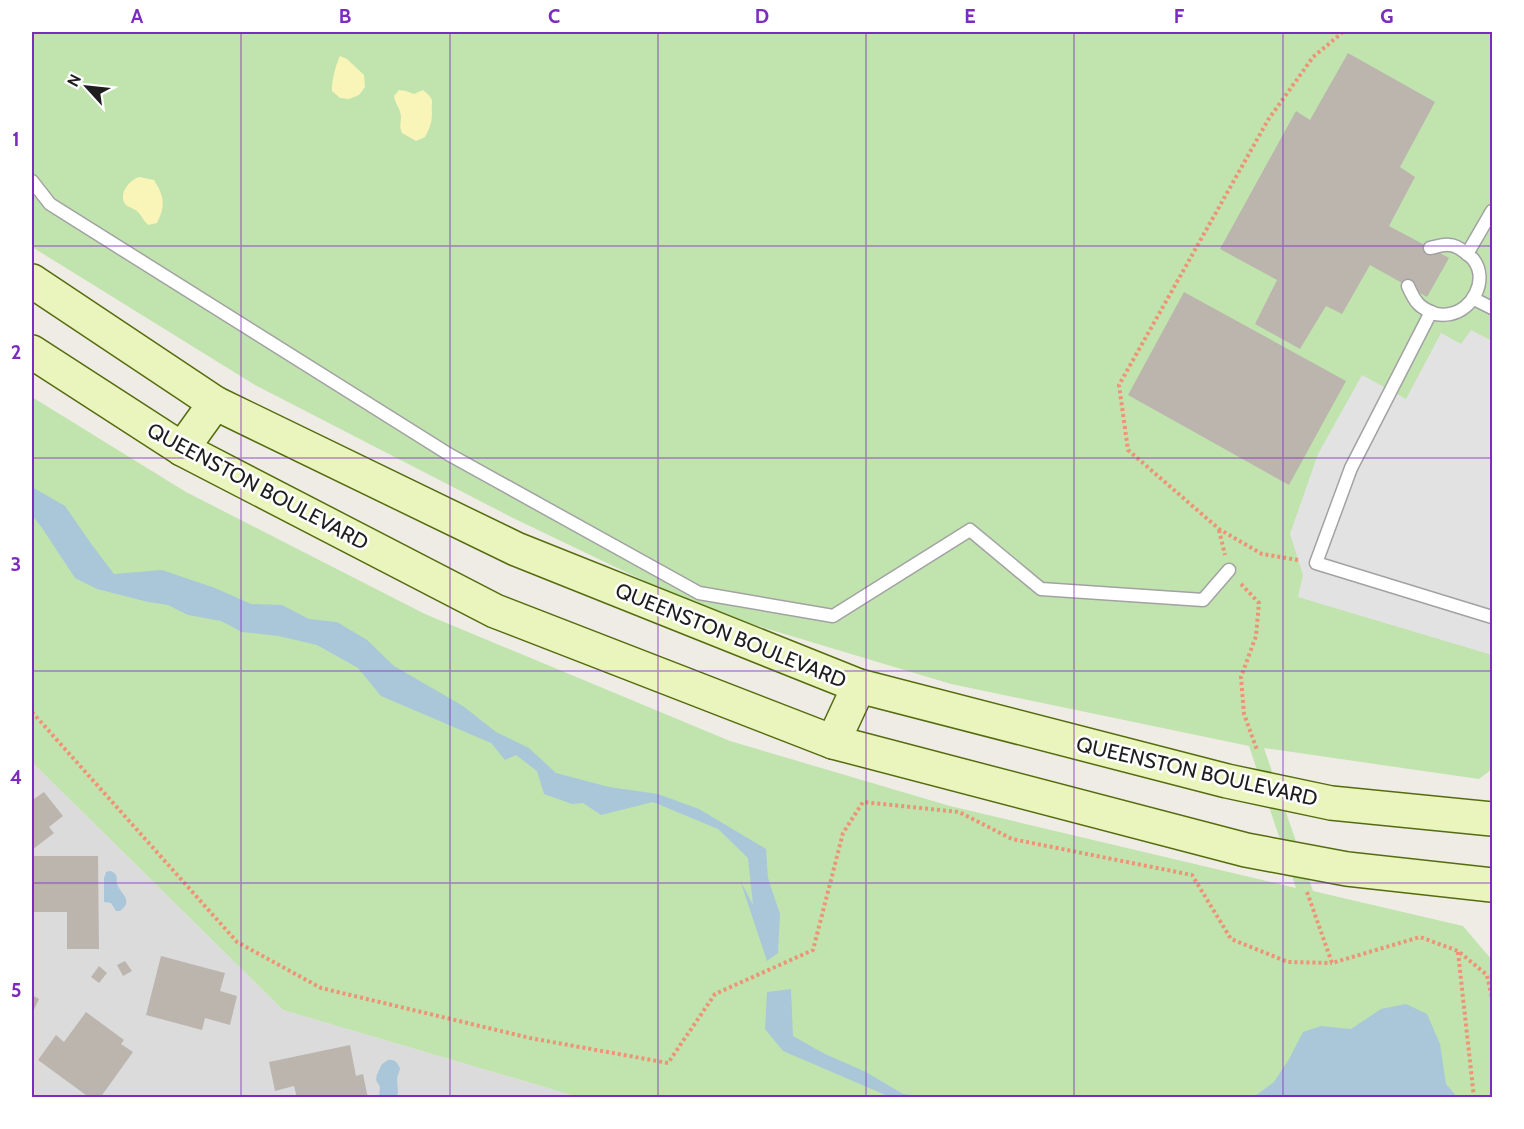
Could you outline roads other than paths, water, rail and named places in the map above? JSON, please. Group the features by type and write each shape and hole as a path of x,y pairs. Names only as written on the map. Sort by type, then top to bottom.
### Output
{"main road":[{"name":"QUEENSTON BOULEVARD","path":"32,281 215,403 516,549 859,686 1227,781 1331,802 1492,819"},
{"name":"QUEENSTON BOULEVARD","path":"32,352 182,449 495,611 833,742 1246,850 1347,869 1492,885"},
{"path":"182,449 215,403"},
{"path":"833,742 859,686"}],"lane":[{"path":"32,181 50,204 450,455 699,594 833,616 970,530 1041,589 1203,600 1229,570"},
{"path":"1467,254 1492,212"},
{"path":"1408,286 1418,305 1441,315 1457,312 1468,306 1474,298 1479,276 1472,258 1462,249 1449,244 1430,248"},
{"path":"1474,298 1492,308"},
{"path":"1431,312 1351,468 1316,563 1492,617"}],"water":[{"path":"32,487 65,506 114,574 162,570 215,588 251,604 282,605 309,619 337,622 367,640 394,666 463,706 496,732 529,748 556,773 609,787 658,794 699,809 766,849 768,878 780,914 778,953 767,961 740,880 753,905 748,858 718,829 653,802 601,815 583,803 572,804 544,794 537,771 516,755 505,760 491,743 381,696 358,668 317,645 278,636 242,632 221,621 188,615 168,605 97,589 75,578 32,515"},
{"path":"110,871 116,875 118,886 126,898 126,904 120,911 116,911 111,903 104,902 104,878 106,872"},
{"path":"791,989 793,1036 825,1054 866,1072 903,1094 929,1097 890,1097 783,1051 765,1029 767,992"},
{"path":"1406,1004 1427,1014 1440,1044 1446,1084 1457,1097 1254,1097 1274,1082 1303,1032 1321,1026 1351,1029 1381,1009"},
{"path":"388,1060 396,1062 400,1069 397,1078 397,1097 379,1097 380,1087 376,1080 377,1074 382,1064"}]}
